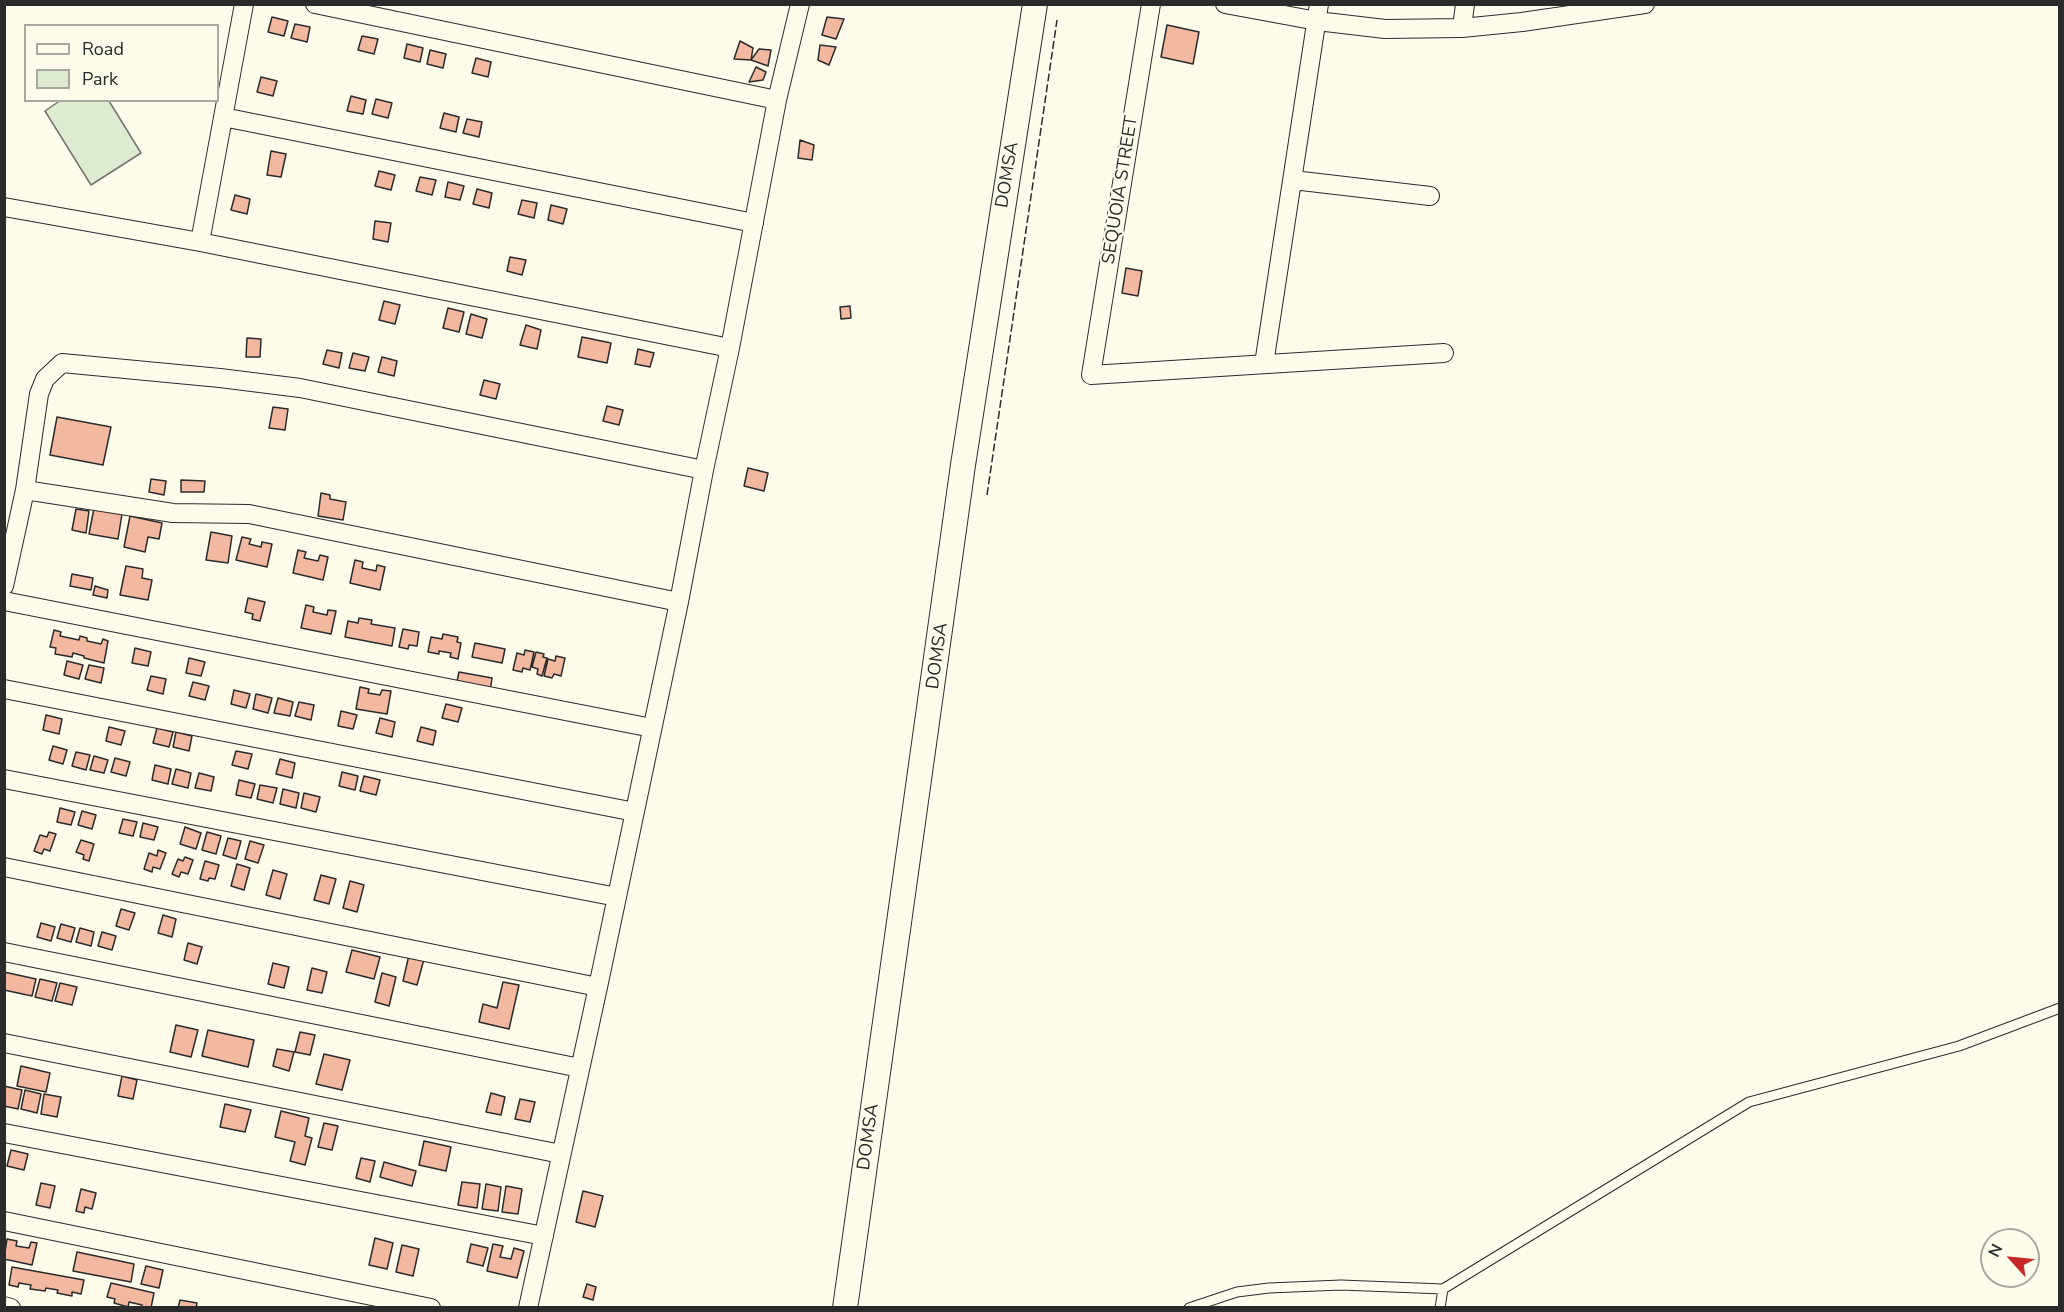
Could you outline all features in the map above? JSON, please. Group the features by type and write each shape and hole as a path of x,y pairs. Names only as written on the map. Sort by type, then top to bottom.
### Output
{"main road":[{"name":"DOMSA","path":"845,1308 963,465 1035,4"}],"street":[{"path":"200,242 244,4"},
{"path":"315,4 777,100"},
{"path":"528,1308 679,602 777,100 800,4"},
{"name":"SEQUOIA STREET","path":"1151,4 1090,375 1264,364"},
{"path":"1225,4 1318,13 1385,29 1462,28 1533,21 1645,4"},
{"path":"1462,28 1465,4"},
{"path":"1318,13 1264,364 1444,353"},
{"path":"223,117 754,223"},
{"path":"1293,180 1430,196"},
{"path":"4,207 200,242 730,348"},
{"path":"4,586 25,489 39,394 45,379 62,363 300,388 704,470"},
{"path":"25,489 173,513 249,514 679,602"},
{"path":"4,601 652,728"},
{"path":"4,689 634,812"},
{"path":"4,778 617,897"},
{"path":"4,867 598,987"},
{"path":"4,952 580,1068"},
{"path":"4,1042 561,1154"},
{"path":"4,1133 544,1236"},
{"path":"4,1221 431,1308"},
{"path":"4,1306 11,1308"}],"lane":[{"path":"1189,1308 1212,1304 1237,1292 1293,1287 1341,1285 1443,1289 1749,1102 1959,1046 2060,1008"},
{"path":"1440,1308 1443,1289"}],"green space":[{"path":"58,102 110,102 141,153 91,185 45,111"}],"building":[{"path":"272,17 288,21 284,36 268,32"},
{"path":"827,17 844,19 836,39 822,35"},
{"path":"295,24 310,27 307,42 291,38"},
{"path":"1167,25 1199,32 1193,64 1161,57"},
{"path":"362,36 378,39 374,54 358,50"},
{"path":"740,41 753,48 751,60 734,59"},
{"path":"407,44 423,48 420,62 404,58"},
{"path":"820,45 836,47 829,65 818,60"},
{"path":"759,49 771,50 768,66 751,60"},
{"path":"430,50 446,54 443,68 427,64"},
{"path":"476,58 491,62 488,77 472,73"},
{"path":"756,67 766,72 763,80 749,82"},
{"path":"261,77 277,81 273,96 257,92"},
{"path":"351,96 366,100 363,114 347,111"},
{"path":"376,99 392,103 388,118 372,114"},
{"path":"444,113 459,117 456,132 440,128"},
{"path":"467,119 482,122 479,137 463,133"},
{"path":"800,140 814,145 812,160 798,158"},
{"path":"271,151 286,154 281,177 267,175"},
{"path":"379,171 395,175 391,190 375,186"},
{"path":"420,177 436,180 432,195 416,191"},
{"path":"448,182 464,186 460,200 445,197"},
{"path":"477,189 492,193 489,208 473,204"},
{"path":"235,195 250,199 247,214 231,210"},
{"path":"522,200 537,203 534,218 518,214"},
{"path":"551,205 567,209 563,224 548,220"},
{"path":"375,221 391,223 388,242 373,239"},
{"path":"510,257 526,260 522,275 507,271"},
{"path":"1126,268 1142,271 1138,296 1122,293"},
{"path":"384,301 400,305 395,324 379,320"},
{"path":"850,306 851,318 841,319 840,307"},
{"path":"448,308 464,312 459,332 443,328"},
{"path":"471,314 487,319 482,338 466,334"},
{"path":"526,325 541,330 537,349 520,345"},
{"path":"582,337 611,343 607,363 578,357"},
{"path":"247,338 261,339 260,357 246,357"},
{"path":"638,349 654,353 650,367 635,364"},
{"path":"327,350 342,353 339,368 323,364"},
{"path":"353,353 369,357 365,371 349,368"},
{"path":"382,357 397,361 394,376 378,372"},
{"path":"484,380 500,384 496,399 480,395"},
{"path":"607,406 623,410 619,425 603,421"},
{"path":"273,407 288,409 285,430 269,428"},
{"path":"57,417 111,427 103,465 50,455"},
{"path":"748,468 768,473 764,491 744,486"},
{"path":"151,479 166,481 164,495 149,492"},
{"path":"181,480 205,481 204,492 181,492"},
{"path":"321,493 330,495 330,499 346,502 343,520 318,516"},
{"path":"94,508 122,514 118,539 89,534"},
{"path":"76,509 89,511 86,533 72,530"},
{"path":"130,516 162,523 159,539 148,537 145,552 124,547"},
{"path":"211,532 232,536 228,563 206,560"},
{"path":"242,537 251,539 249,544 261,547 262,542 272,544 267,567 236,560"},
{"path":"298,550 306,552 304,558 318,561 320,555 328,557 323,580 293,573"},
{"path":"355,560 363,562 362,568 376,571 377,565 385,567 380,590 350,583"},
{"path":"126,566 143,569 142,578 152,580 148,600 120,595"},
{"path":"72,574 93,578 91,590 70,586"},
{"path":"95,586 108,590 107,598 93,595"},
{"path":"248,598 265,602 260,621 252,619 253,614 245,612"},
{"path":"306,605 314,607 313,612 327,615 328,610 336,611 331,634 301,628"},
{"path":"359,618 372,620 371,624 395,628 392,646 345,637 348,621 358,623"},
{"path":"403,629 419,632 417,646 409,645 408,649 399,647"},
{"path":"54,630 61,632 60,636 79,640 80,636 87,638 87,641 101,644 103,639 108,641 104,663 73,653 72,657 55,654 56,648 50,647"},
{"path":"443,634 458,637 457,642 461,643 458,659 450,657 451,653 428,652 431,637 442,639"},
{"path":"475,643 505,649 502,663 472,657"},
{"path":"135,648 151,652 148,666 132,663"},
{"path":"525,650 534,652 530,670 523,668 522,672 513,670 517,653 524,655"},
{"path":"536,652 544,654 543,657 547,658 542,676 537,674 538,669 532,667"},
{"path":"556,656 565,658 561,676 554,674 552,678 544,676 548,659 555,661"},
{"path":"189,658 205,662 201,676 186,673"},
{"path":"67,661 83,665 79,679 64,675"},
{"path":"89,665 104,668 101,683 85,679"},
{"path":"459,672 492,678 490,692 456,686"},
{"path":"151,676 166,679 163,694 147,690"},
{"path":"193,682 209,686 205,700 189,696"},
{"path":"360,687 369,689 368,693 380,695 382,690 391,691 387,714 356,709"},
{"path":"234,690 250,694 246,708 231,704"},
{"path":"256,694 272,698 268,713 253,709"},
{"path":"278,698 293,702 290,716 274,713"},
{"path":"299,702 314,705 311,720 295,716"},
{"path":"446,704 462,708 458,722 442,718"},
{"path":"341,711 357,715 353,729 338,726"},
{"path":"46,715 62,719 59,734 43,730"},
{"path":"380,718 395,722 392,737 376,733"},
{"path":"109,727 125,731 121,745 106,741"},
{"path":"421,727 436,731 433,745 417,741"},
{"path":"157,728 173,732 169,747 153,743"},
{"path":"176,732 192,736 189,751 173,747"},
{"path":"53,746 67,750 63,764 49,760"},
{"path":"236,751 252,754 248,769 232,765"},
{"path":"76,752 90,755 86,770 72,766"},
{"path":"94,756 108,760 104,773 90,770"},
{"path":"115,758 130,762 126,776 111,772"},
{"path":"280,759 295,763 292,778 276,774"},
{"path":"155,765 171,769 168,784 152,780"},
{"path":"176,769 191,773 188,788 172,784"},
{"path":"342,772 358,776 355,790 339,786"},
{"path":"199,773 214,777 211,791 195,788"},
{"path":"364,776 380,780 376,795 360,791"},
{"path":"239,780 255,784 251,798 236,795"},
{"path":"260,785 277,788 273,803 257,799"},
{"path":"283,789 299,793 296,808 280,804"},
{"path":"304,793 320,797 316,812 301,808"},
{"path":"60,808 75,812 71,825 57,822"},
{"path":"82,811 96,815 92,829 78,825"},
{"path":"123,819 137,822 133,836 119,833"},
{"path":"143,823 158,827 154,840 140,837"},
{"path":"185,827 201,833 196,849 180,844"},
{"path":"49,832 56,834 50,851 44,849 42,854 34,851 40,835 47,837"},
{"path":"207,832 221,836 216,854 202,850"},
{"path":"228,838 241,841 236,859 223,855"},
{"path":"81,840 94,844 89,861 83,859 84,855 76,852"},
{"path":"250,841 264,845 258,863 245,859"},
{"path":"158,850 166,853 160,869 153,867 152,872 144,869 149,853 157,856"},
{"path":"185,857 193,860 188,874 181,872 179,877 172,874 178,859 183,861"},
{"path":"205,861 219,865 215,879 209,878 208,881 200,879"},
{"path":"237,864 250,868 244,890 231,886"},
{"path":"273,870 287,874 280,899 266,895"},
{"path":"321,875 336,879 329,904 314,900"},
{"path":"350,881 364,885 357,912 343,908"},
{"path":"121,909 135,913 129,930 116,926"},
{"path":"163,915 176,919 172,937 158,933"},
{"path":"41,923 55,927 51,941 37,937"},
{"path":"61,924 75,928 71,942 57,938"},
{"path":"80,928 94,932 91,946 76,942"},
{"path":"102,932 116,936 112,950 98,946"},
{"path":"188,943 202,947 197,964 184,960"},
{"path":"352,950 380,957 374,979 346,972"},
{"path":"409,955 424,959 417,985 403,981"},
{"path":"273,963 289,967 284,988 268,984"},
{"path":"312,968 327,972 322,993 307,990"},
{"path":"4,972 36,979 32,996 4,990"},
{"path":"382,973 396,977 389,1006 375,1002"},
{"path":"40,979 57,983 52,1001 35,997"},
{"path":"503,982 519,985 509,1029 479,1022 483,1004 497,1008"},
{"path":"60,983 77,987 72,1005 55,1001"},
{"path":"176,1025 198,1030 191,1057 170,1052"},
{"path":"208,1030 254,1040 248,1067 202,1056"},
{"path":"300,1032 315,1035 310,1055 295,1052"},
{"path":"277,1049 294,1052 289,1071 273,1066"},
{"path":"324,1054 350,1060 342,1090 316,1084"},
{"path":"21,1066 50,1073 46,1092 17,1086"},
{"path":"122,1076 137,1080 133,1099 118,1096"},
{"path":"4,1086 22,1090 18,1109 4,1106"},
{"path":"25,1090 41,1094 37,1113 21,1109"},
{"path":"491,1093 505,1097 501,1115 486,1112"},
{"path":"44,1094 61,1097 57,1117 41,1114"},
{"path":"520,1099 535,1102 530,1122 515,1119"},
{"path":"225,1104 251,1110 245,1132 220,1127"},
{"path":"281,1111 309,1118 305,1136 312,1138 305,1165 290,1161 295,1142 275,1137"},
{"path":"324,1123 338,1126 332,1150 318,1147"},
{"path":"424,1141 451,1147 446,1171 419,1165"},
{"path":"11,1150 28,1154 24,1170 7,1166"},
{"path":"361,1158 375,1161 370,1182 356,1178"},
{"path":"384,1162 416,1171 412,1186 380,1177"},
{"path":"462,1182 480,1184 477,1208 458,1205"},
{"path":"41,1183 55,1186 50,1208 36,1205"},
{"path":"486,1184 501,1187 498,1211 482,1209"},
{"path":"506,1186 522,1189 518,1214 502,1212"},
{"path":"81,1189 96,1193 92,1209 85,1207 84,1213 76,1211"},
{"path":"583,1191 603,1196 595,1227 576,1222"},
{"path":"375,1238 393,1243 387,1269 369,1265"},
{"path":"7,1239 17,1241 16,1246 29,1248 31,1242 37,1243 32,1265 4,1259"},
{"path":"471,1244 488,1248 483,1266 467,1262"},
{"path":"493,1244 503,1246 500,1257 511,1259 514,1248 524,1251 517,1278 487,1271"},
{"path":"402,1245 419,1249 413,1276 396,1272"},
{"path":"77,1252 134,1264 131,1282 73,1271"},
{"path":"146,1266 163,1270 159,1288 141,1284"},
{"path":"12,1267 84,1280 81,1294 72,1292 72,1296 46,1288 45,1291 30,1289 31,1285 19,1283 18,1287 9,1285"},
{"path":"111,1283 154,1293 151,1308 141,1308 142,1305 129,1302 128,1307 114,1303 115,1299 107,1297"},
{"path":"587,1284 596,1287 593,1300 583,1297"},
{"path":"180,1300 197,1303 196,1308 178,1308"}],"fence":[{"path":"987,495 1057,20"}]}
